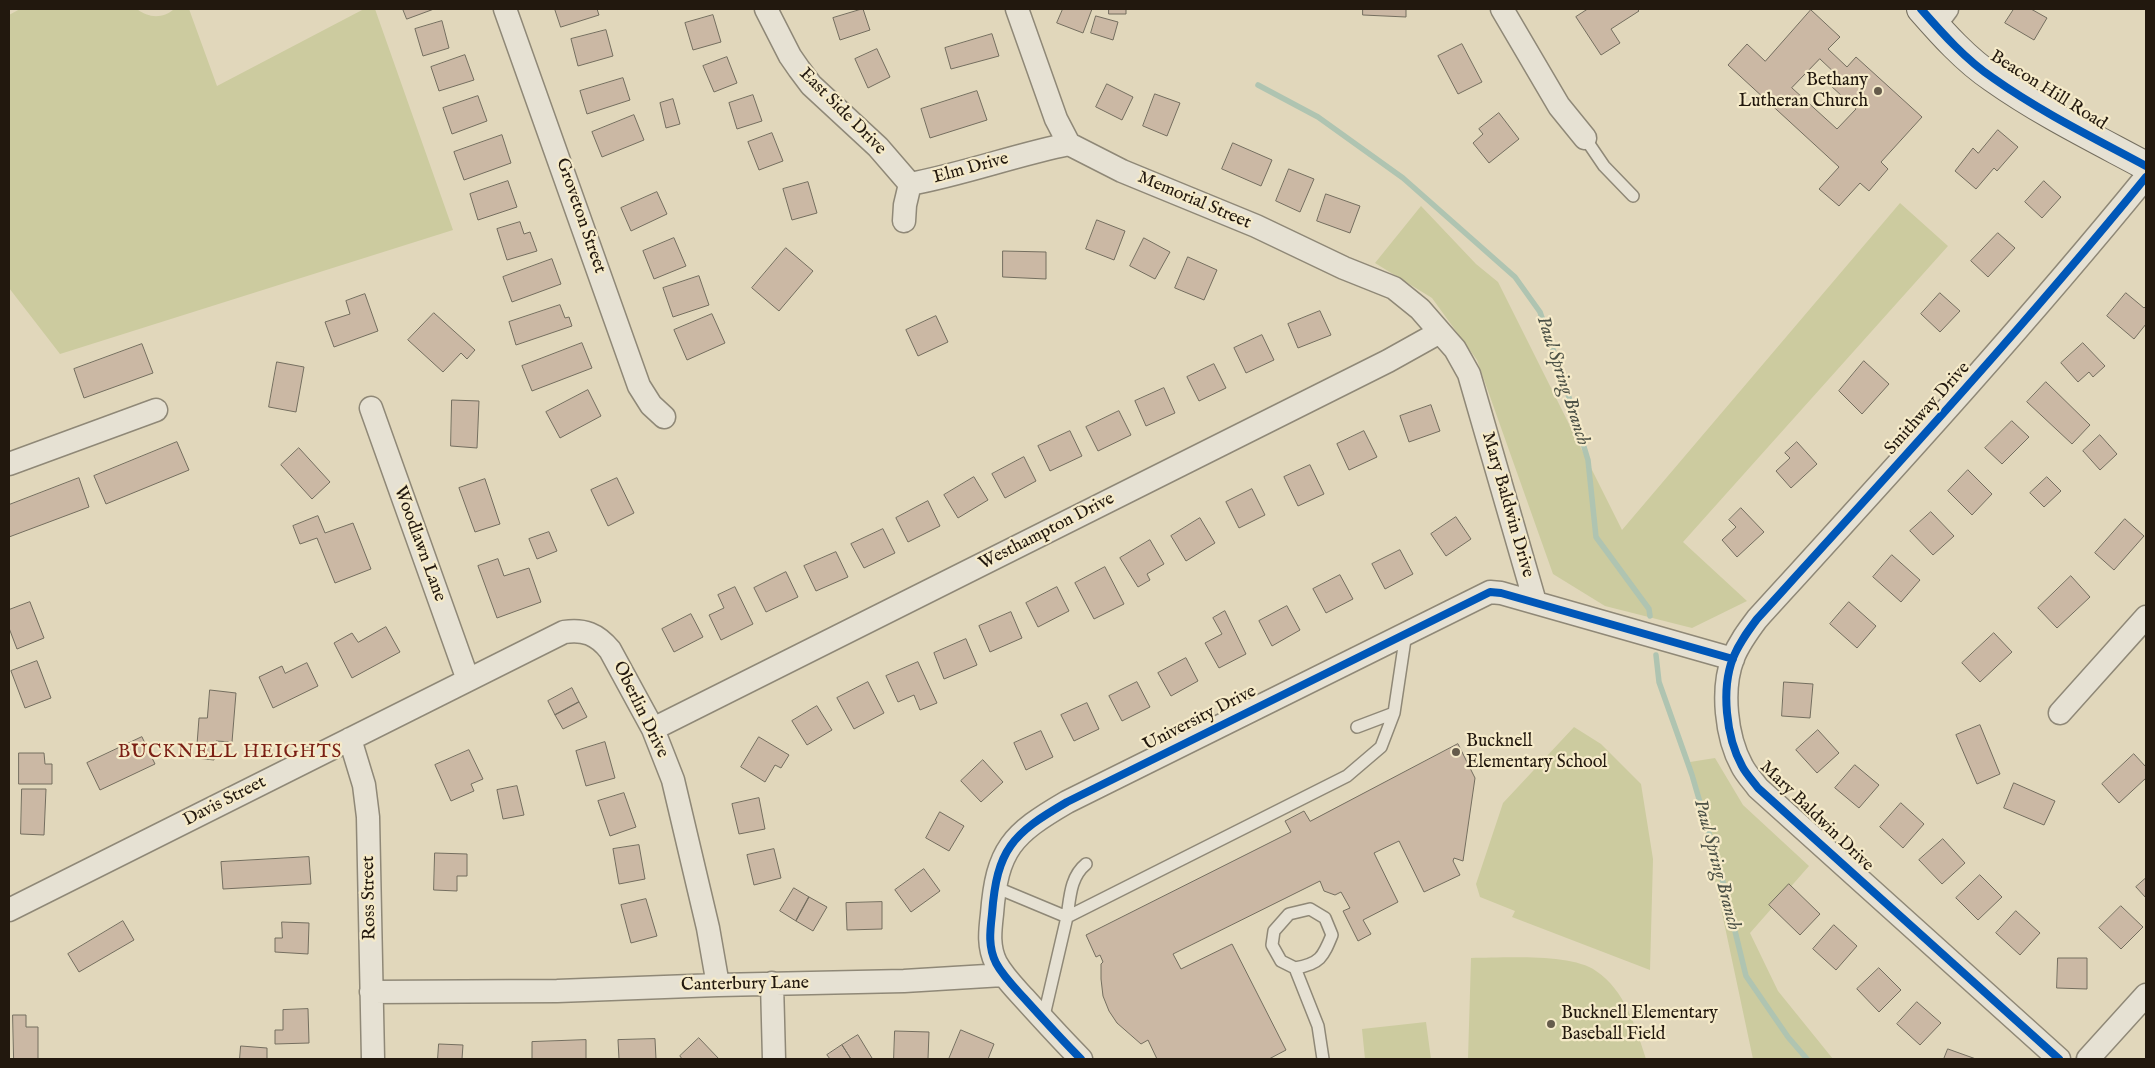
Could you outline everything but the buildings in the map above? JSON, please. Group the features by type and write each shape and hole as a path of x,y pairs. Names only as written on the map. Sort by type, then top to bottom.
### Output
{"main road":[{"name":"Beacon Hill Road","path":"1934,14 1971,61 1992,78 2054,117 2146,166"}],"street":[{"name":"Groveton Street","path":"505,9 639,386 651,405 664,417"},
{"name":"East Side Drive","path":"766,9 799,70 878,147 910,184"},
{"path":"1017,9 1056,119 1069,144"},
{"path":"1502,9 1559,106 1585,138"},
{"name":"Elm Drive","path":"904,221 905,205 910,184 947,177 1029,152 1069,144"},
{"name":"Memorial Street","path":"1069,144 1122,171 1256,226 1344,268 1394,288 1420,309 1440,332"},
{"name":"Smithway Drive","path":"1733,660 1742,640 1757,619 1923,438 2079,260 2146,178"},
{"name":"Mary Baldwin Drive","path":"1440,332 1455,349 1468,374 1536,602"},
{"name":"Westhampton Drive","path":"653,729 1388,361 1440,332"},
{"name":"Woodlawn Lane","path":"371,408 468,680"},
{"path":"9,464 156,410"},
{"name":"University Drive","path":"1003,975 991,949 990,934 996,887 1001,863 1009,848 1019,834 1035,821 1067,802 1490,592 1536,602"},
{"path":"1536,602 1733,660"},
{"path":"2060,713 2146,617"},
{"name":"Oberlin Drive","path":"468,680 564,632 577,630 591,633 602,640 610,650 653,729 673,780 708,928 718,985"},
{"name":"Mary Baldwin Drive","path":"1733,660 1727,706 1732,741 1742,766 1758,788 2059,1059"},
{"name":"Davis Street","path":"9,910 468,680"},
{"name":"Ross Street","path":"350,739 364,786 368,817 373,1059"},
{"path":"1003,975 1081,1059"},
{"name":"Canterbury Lane","path":"371,992 557,991 772,983 904,981 1003,975"},
{"path":"772,983 774,1059"},
{"path":"2088,1059 2146,995"}],"lane":[{"path":"1585,138 1604,166 1633,196"},
{"path":"1067,918 1348,776 1381,747 1394,713 1406,633"},
{"path":"1357,727 1394,713"},
{"path":"1043,1020 1067,918 1073,880 1078,870 1086,864"},
{"path":"996,887 1067,918"},
{"path":"1295,968 1310,966 1324,954 1332,935 1325,918 1310,909 1289,914 1274,931 1272,945 1281,961 1295,968 1318,1026 1323,1059"}],"green space":[{"path":"20,9 137,9 151,16 160,16 174,9 189,9 217,86 364,9 375,9 453,230 60,354 9,288 9,15"},
{"path":"1900,203 1948,246 1683,542 1747,601 1692,628 1605,606 1553,574 1477,360 1432,298 1375,263 1421,206 1476,264 1498,282 1622,530"},
{"path":"1574,727 1601,744 1641,784 1653,859 1650,970 1512,917 1515,911 1480,897 1476,884 1503,803"},
{"path":"1715,758 1743,805 1809,866 1750,933 1778,991 1833,1059 1753,1059 1690,762"},
{"name":"Bucknell Elementary Baseball Field","path":"1518,957 1554,959 1585,965 1596,971 1615,988 1622,999 1646,1059 1468,1059 1471,958"},
{"path":"1426,1022 1431,1059 1365,1059 1362,1029"}],"waterway":[{"name":"Paul Spring Branch","path":"1258,85 1318,117 1403,178 1515,277 1540,312 1564,381 1588,460 1596,537 1649,609 1650,616"},
{"name":"Paul Spring Branch","path":"1656,655 1659,682 1692,775 1722,878 1746,976 1788,1037 1807,1059"}],"cycle path":[{"path":"1921,9 1964,55 1993,78 2087,135 2146,166"},
{"path":"2059,1059 1758,788 1744,769 1732,741 1727,713 1727,684 1729,670 1735,653 1757,619 2003,345 2146,177"},
{"path":"1081,1059 1005,977 993,957 990,939 994,892 1003,858 1020,834 1048,813 1490,592 1501,593 1733,659"}],"place":[{"name":"Bethany Lutheran Church","path":"1878,91"},
{"name":"Bucknell Elementary School","path":"1456,752"},
{"name":"Bucknell Elementary Baseball Field","path":"1551,1024"}],"district":[{"name":"BUCKNELL HEIGHTS","path":"230,753"}]}
